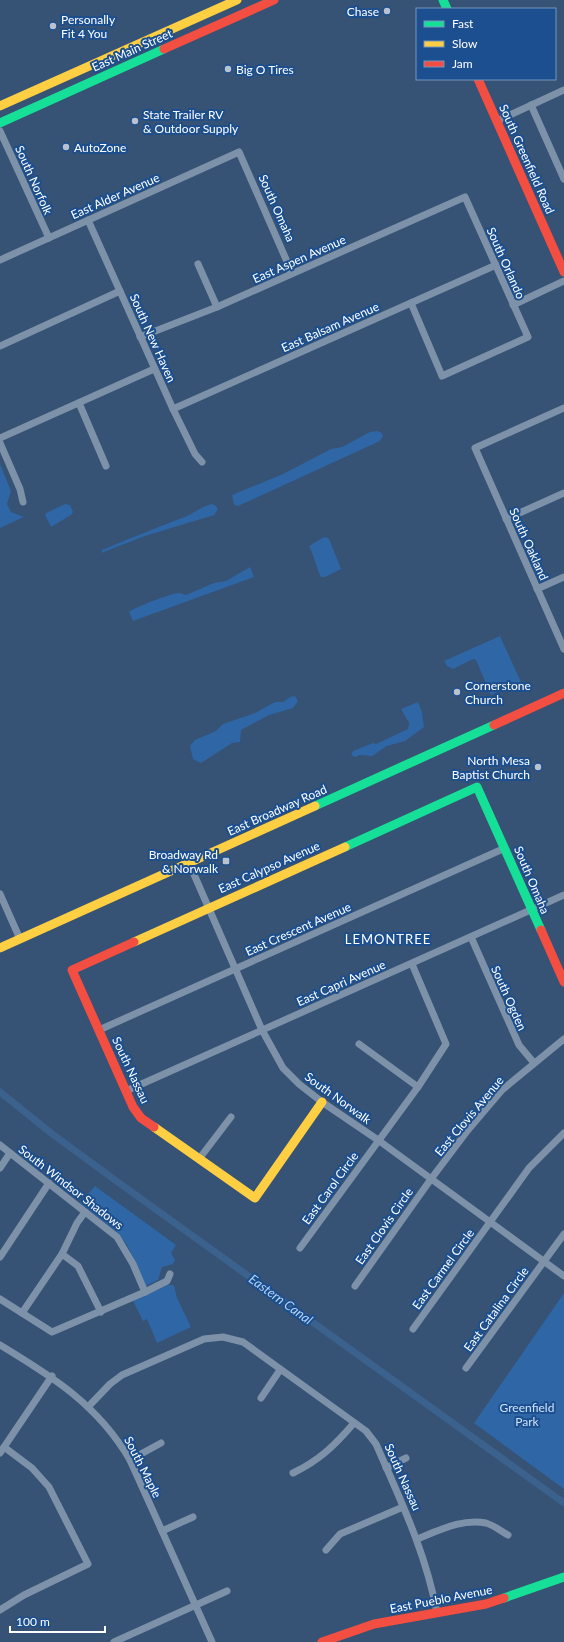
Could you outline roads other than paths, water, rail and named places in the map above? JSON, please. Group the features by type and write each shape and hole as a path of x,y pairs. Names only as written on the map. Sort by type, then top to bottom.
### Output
{"main road":[{"name":"East Main Street","path":"0,106 237,0"},
{"name":"East Main Street","path":"0,123 274,0"},
{"name":"South Greenfield Road","path":"478,80 564,272"},
{"name":"East Broadway Road","path":"0,948 564,693"},
{"name":"South Omaha","path":"477,787 564,982"},
{"name":"East Calypso Avenue","path":"72,970 477,787"},
{"name":"South Nassau","path":"72,970 133,1107 141,1118 255,1198 322,1102"},
{"name":"East Pueblo Avenue","path":"322,1642 374,1624 486,1604 564,1576"}],"street":[{"path":"497,121 564,90"},
{"path":"531,105 564,179"},
{"name":"South Norfolk","path":"0,131 49,238"},
{"name":"East Alder Avenue","path":"0,260 239,152"},
{"name":"South Omaha","path":"239,152 292,273"},
{"name":"East Aspen Avenue","path":"140,337 217,307 465,197"},
{"name":"South Orlando","path":"411,303 442,376 528,337 465,197"},
{"name":"South New Haven","path":"88,220 154,369 195,454 202,462"},
{"path":"198,264 217,307"},
{"name":"East Balsam Avenue","path":"173,409 496,265"},
{"path":"513,305 564,281"},
{"path":"0,346 120,291"},
{"path":"0,438 154,369"},
{"path":"79,403 106,466"},
{"name":"South Oakland","path":"564,408 475,448 564,649"},
{"path":"0,443 20,489 23,502"},
{"path":"506,519 564,493"},
{"path":"537,589 564,577"},
{"name":"East Crescent Avenue","path":"99,1030 505,848"},
{"name":"South Norwalk","path":"189,863 262,1030 283,1068 299,1084 322,1102 378,1140 544,1263 564,1276"},
{"path":"0,894 20,939"},
{"name":"East Capri Avenue","path":"126,1091 564,895"},
{"name":"South Ogden","path":"471,937 519,1045 534,1063"},
{"name":"East Carol Circle","path":"300,1248 418,1087 446,1044 412,964"},
{"name":"East Clovis Avenue","path":"431,1179 468,1130 502,1090 564,1039"},
{"path":"359,1044 418,1087"},
{"path":"199,1159 231,1117"},
{"name":"East Carmel Circle","path":"413,1330 529,1168 564,1133"},
{"name":"South Windsor Shadows","path":"0,1145 117,1237 133,1264 145,1292"},
{"path":"0,1168 10,1153"},
{"name":"East Clovis Circle","path":"355,1286 431,1179"},
{"path":"0,1257 49,1183"},
{"path":"22,1313 62,1254 77,1223 85,1212"},
{"name":"East Catalina Circle","path":"466,1368 564,1234"},
{"path":"62,1254 78,1266 101,1312"},
{"path":"0,1299 52,1332 145,1292 167,1281 170,1274"},
{"name":"South Nassau","path":"88,1407 110,1384 122,1375 204,1338 223,1338 242,1342 366,1432 376,1444 417,1539 432,1584 437,1613"},
{"name":"South Maple","path":"0,1345 52,1376 103,1420 118,1440 130,1460 212,1642"},
{"path":"261,1398 280,1370"},
{"path":"0,1610 24,1595 88,1564 63,1511 49,1487 32,1468 2,1450 52,1376"},
{"path":"293,1473 310,1465 331,1449 354,1423"},
{"path":"130,1460 161,1443"},
{"path":"386,1468 406,1458"},
{"path":"326,1550 340,1534 403,1507"},
{"path":"162,1531 193,1517"},
{"path":"417,1539 451,1526 469,1522 487,1523 508,1535"},
{"path":"114,1642 228,1591"}],"waterway":[{"name":"Eastern Canal","path":"0,1092 51,1133 115,1180 564,1503"}],"place":[{"name":"Chase","path":"387,11"},
{"name":"Personally Fit 4 You","path":"53,26"},
{"name":"Big O Tires","path":"228,69"},
{"name":"State Trailer RV & Outdoor Supply","path":"135,121"},
{"name":"AutoZone","path":"66,147"},
{"name":"Cornerstone Church","path":"457,692"},
{"name":"North Mesa Baptist Church","path":"538,767"},
{"name":"Broadway Rd & Norwalk","path":"226,861"}],"district":[{"name":"LEMONTREE","path":"388,939"}],"park label":[{"name":"Greenfield Park","path":"527,1414"}]}
